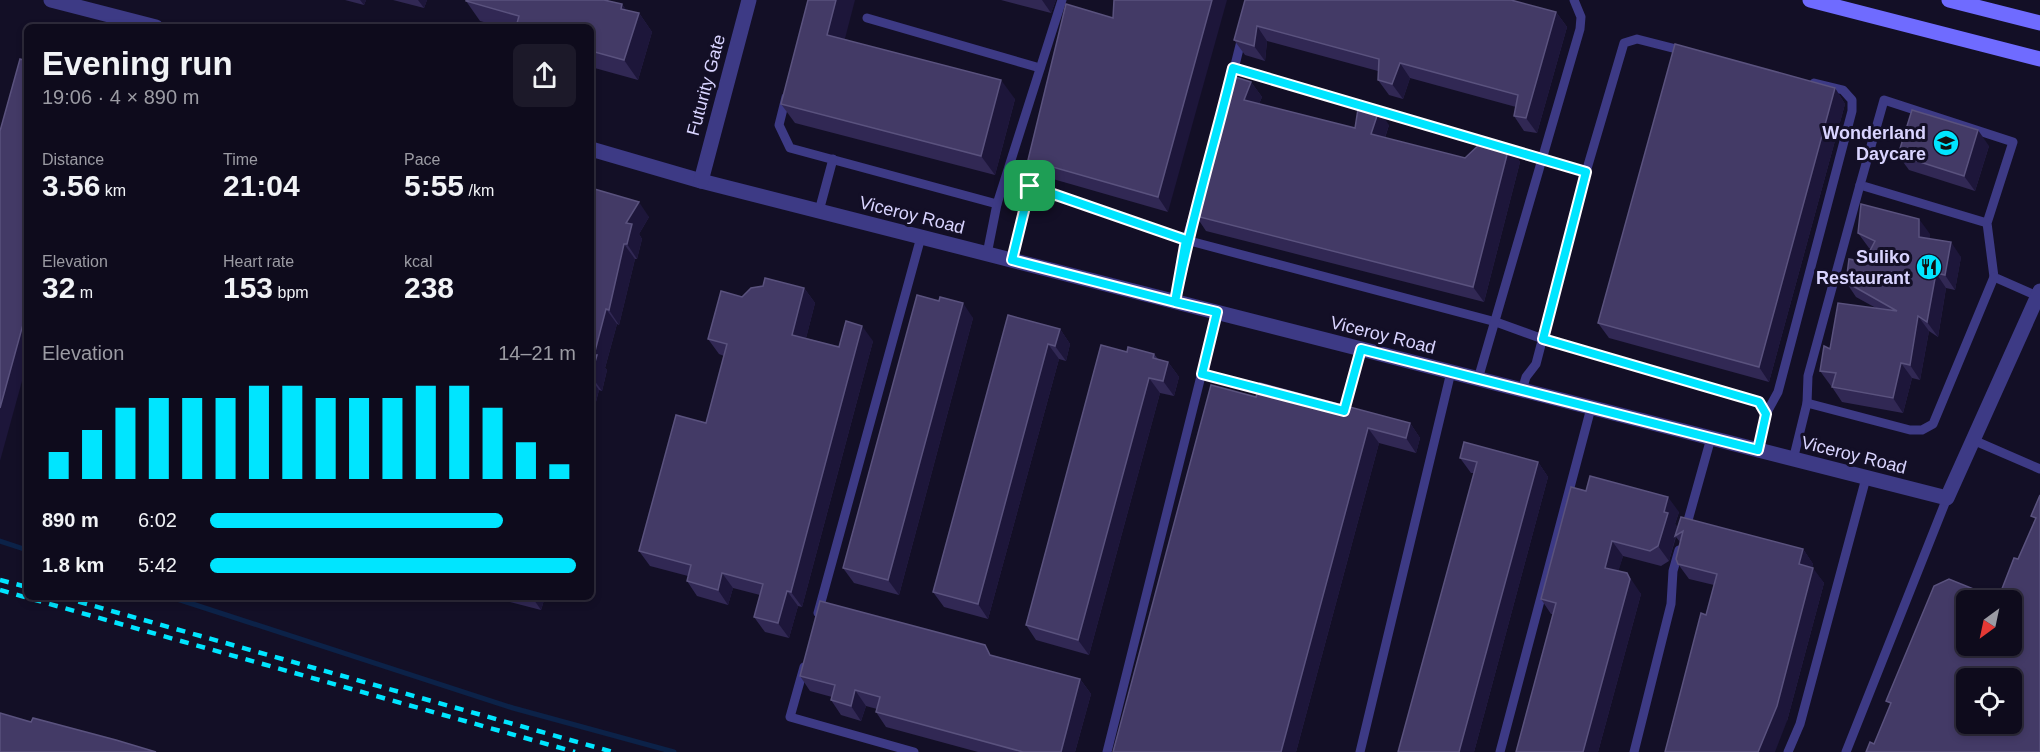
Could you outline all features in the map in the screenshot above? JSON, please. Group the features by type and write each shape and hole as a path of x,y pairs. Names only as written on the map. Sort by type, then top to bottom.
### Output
{"main road":[{"path":"1810,0 2040,59"},
{"path":"1949,0 2040,23"}],"street":[{"path":"51,0 144,24"},
{"name":"Futurity Gate","path":"701,181 749,0"},
{"name":"Viceroy Road","path":"594,149 701,181 1947,498"},
{"path":"1947,498 2039,294"}],"lane":[{"path":"987,254 997,204 1062,0"},
{"path":"1070,10 1073,0"},
{"path":"1478,379 1580,29 1581,16 1574,0"},
{"path":"867,18 1040,68"},
{"path":"1175,302 1186,240 1213,152 1244,32"},
{"path":"1522,390 1526,377 1536,363 1586,172 1624,43 1637,39 1694,53"},
{"path":"1233,68 1586,172"},
{"path":"1758,450 1766,414 1778,392 1852,111 1852,100 1843,90 1809,82"},
{"path":"788,91 779,125 790,148 997,204"},
{"path":"1793,460 1806,404 1808,375 1884,100 2013,142 1987,223 1994,277 1933,424 1922,430 1910,430 1806,404"},
{"path":"1012,260 1040,142"},
{"path":"819,211 833,159"},
{"path":"1860,185 1987,223"},
{"path":"1030,186 1186,240 1496,322 1543,339 1759,402 1766,414"},
{"path":"817,619 921,237"},
{"path":"1994,277 2039,294"},
{"path":"1107,752 1217,312"},
{"path":"1360,752 1451,372"},
{"path":"1500,752 1591,408"},
{"path":"1634,752 1671,604 1673,571 1711,438"},
{"path":"1973,440 2040,469"},
{"path":"1788,752 1800,724 1866,478"},
{"path":"1846,752 1947,498"},
{"path":"808,652 790,717 914,752"}],"path":[{"path":"1356,414 1344,411 1361,349"},
{"path":"1202,374 1268,391"}],"building":[{"path":"604,0 622,4 621,9 639,13 624,60 594,52 594,24 517,24 519,16 466,1"},
{"path":"808,0 836,0 827,35 1001,80 981,156 781,104"},
{"path":"1114,0 1212,0 1158,197 1028,160 1066,4 1113,18"},
{"path":"1245,0 1511,0 1556,12 1526,118 1514,116 1518,95 1400,63 1392,84 1378,80 1379,59 1257,26 1254,46 1234,40"},
{"path":"1675,44 1835,88 1759,367 1598,323"},
{"path":"20,59 24,60 24,321 0,408 0,131"},
{"path":"1232,76 1251,82 1244,100 1355,128 1358,109 1379,110 1371,134 1465,158 1483,141 1509,147 1473,287 1196,216"},
{"path":"1912,110 1978,130 1964,176 1898,155"},
{"path":"594,189 639,202 626,223 632,224 627,244 624,244 609,310 606,309 594,355"},
{"path":"1861,204 1919,219 1919,237 1951,242 1945,275 1936,273 1927,322 1918,316 1910,365 1901,363 1893,398 1832,387 1836,373 1820,371 1824,346 1830,349 1838,303 1897,311 1846,282 1849,259 1864,262 1875,241 1858,233"},
{"path":"765,278 804,288 792,335 839,347 846,321 862,326 791,592 787,591 778,623 754,617 763,584 722,573 718,590 687,581 691,565 639,551 676,415 706,423 727,344 708,339 721,291 742,297 751,288 763,286"},
{"path":"917,295 939,301 940,297 963,303 888,580 843,568"},
{"path":"1008,315 1060,329 1055,346 1048,344 978,604 933,592"},
{"path":"1101,345 1127,352 1128,347 1154,354 1153,358 1168,362 1163,381 1149,378 1078,640 1026,625"},
{"path":"1260,383 1410,423 1406,438 1368,428 1281,752 1113,752 1211,385 1256,397"},
{"path":"1464,442 1538,462 1459,752 1398,752 1477,462 1460,458"},
{"path":"1590,476 1668,497 1664,512 1668,513 1658,546 1650,551 1612,541 1605,568 1627,573 1630,579 1583,752 1516,752 1556,603 1541,599 1571,487 1586,491"},
{"path":"2040,495 2040,752 1866,752 1870,742 1874,744 1891,703 1886,701 1934,586 1949,579 1976,590 1956,590 1956,656 2022,656 2022,590 2002,590 2014,558 2018,559 2036,518 2031,516"},
{"path":"1681,517 1803,549 1799,564 1813,568 1777,706 1758,752 1665,752 1701,613 1706,615 1717,574 1678,564 1676,559 1683,531 1675,536"},
{"path":"820,601 985,645 990,655 1080,679 1061,752 1023,752 876,712 880,697 855,690 851,706 831,700 835,685 800,676"},
{"path":"0,713 31,722 33,718 156,752 0,752"}],"waterway":[{"path":"0,541 24,549"},
{"path":"180,600 513,708 674,752"}],"railway":[{"path":"0,580 24,586"},
{"path":"0,590 24,597"},
{"path":"35,600 575,752"},
{"path":"73,600 613,752"}],"place":[{"name":"Wonderland Daycare","path":"1946,143"},
{"name":"Suliko Restaurant","path":"1929,267"}],"route":[{"path":"1030,186 1012,260 1175,302 1186,240 1213,152 1233,68 1586,172 1543,339 1759,402 1766,414 1758,450 1361,349 1344,411 1202,374 1217,312 1175,302 1186,240 1030,186"}]}
